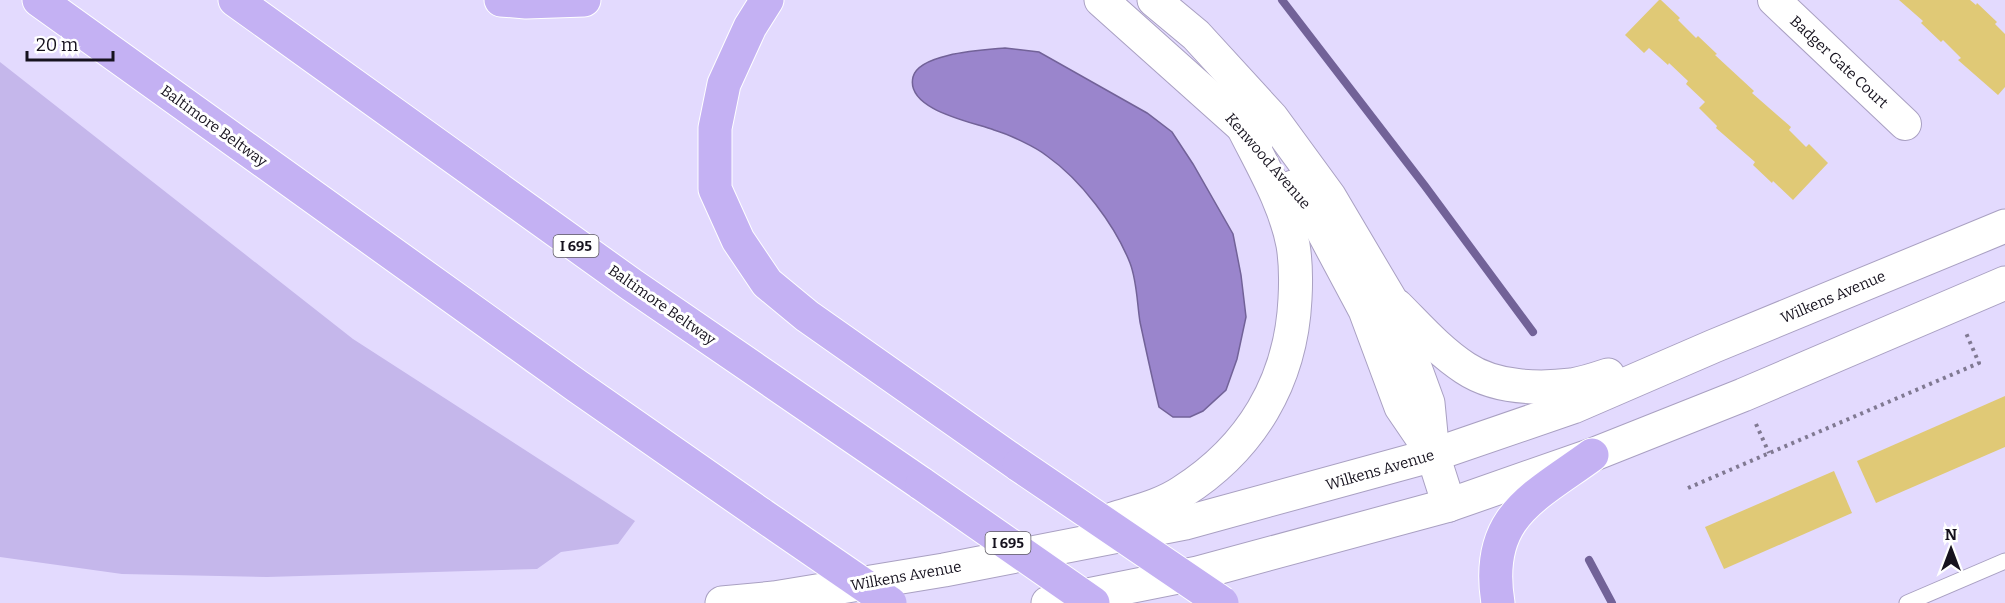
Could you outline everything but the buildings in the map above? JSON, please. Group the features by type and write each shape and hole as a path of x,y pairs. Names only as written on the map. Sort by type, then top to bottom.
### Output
{"highway":[{"name":"Baltimore Beltway","path":"39,0 500,332 890,603"},
{"name":"Baltimore Beltway","path":"235,0 622,278 1093,603"},
{"path":"501,0 526,3 584,0"},
{"path":"767,0 750,27 724,84 715,128 716,189 738,240 767,283 807,316 1019,465 1222,603"},
{"path":"750,27 777,0"},
{"path":"1498,603 1495,569 1499,545 1508,524 1524,505 1592,454"},
{"path":"762,515 852,603"}],"main road":[{"name":"Kenwood Avenue","path":"1101,0 1243,127 1310,207 1365,310 1401,407 1433,455"},
{"name":"Kenwood Avenue","path":"1154,0 1196,35 1272,118 1329,196 1390,299 1428,403 1433,455 1449,505"},
{"path":"944,570 1155,506 1180,494 1218,466 1244,439 1269,401 1286,360 1294,320 1296,279 1293,246 1285,212 1243,127"},
{"name":"Wilkens Avenue","path":"722,603 774,598 944,570 1185,523 1433,455 1573,407 2005,226"},
{"path":"1048,603 1198,573 1449,505 1592,454 1743,395 2005,283"},
{"path":"1390,299 1437,346 1466,369 1492,381 1533,387 1574,385 1714,346"}],"street":[{"name":"Badger Gate Court","path":"1774,0 1905,124"}],"lane":[{"path":"1907,603 2005,561"}],"path":[{"path":"1688,488 1978,363 1953,305"}],"shaded area":[{"path":"1005,48 1039,52 1147,113 1172,132 1233,234 1246,317 1237,359 1226,390 1203,411 1190,417 1173,417 1159,407 1140,322 1130,263 1124,248 1106,219 1084,190 1060,166 1036,149 1007,134 943,113 919,98 913,88 913,77 918,69 927,63 953,54"},
{"path":"0,62 353,339 635,521 618,544 561,552 537,569 267,577 122,574 0,557"}],"waterway":[{"path":"1282,0 1425,186 1533,332"},
{"path":"1589,560 1612,603"}]}
